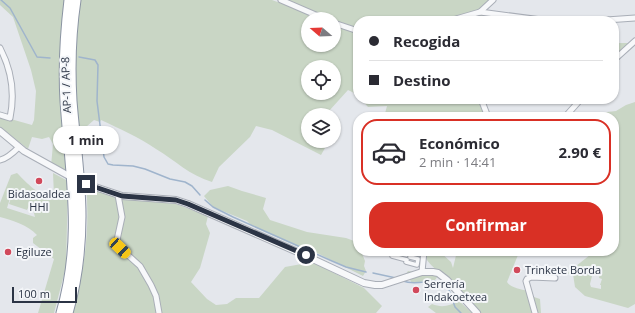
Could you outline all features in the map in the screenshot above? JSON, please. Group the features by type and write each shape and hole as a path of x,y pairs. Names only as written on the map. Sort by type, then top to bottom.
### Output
{"highway":[{"name":"AP-1 / AP-8","path":"61,313 70,276 74,233 74,190 64,84 69,0"},
{"name":"AP-1 / AP-8","path":"68,313 78,262 81,222 80,187 71,84 72,35 76,0"}],"street":[{"path":"281,0 309,12"},
{"path":"468,16 480,12 493,0"},
{"path":"480,12 511,16"},
{"path":"619,19 635,18"},
{"path":"341,25 353,29"},
{"path":"619,55 635,41"},
{"path":"0,48 7,64 12,86 13,102 10,118 0,115"},
{"path":"569,112 577,104"},
{"path":"0,131 19,147 68,176"},
{"path":"0,160 3,160 12,154 19,147"},
{"path":"86,184 118,195 176,200 188,204 364,283 382,285 422,272 433,272 440,274 455,288 477,313"},
{"path":"118,195 122,217 117,240 120,248 140,266 145,274 156,296 159,313"},
{"path":"392,256 407,260 406,262 417,265 418,260 410,256"},
{"path":"422,272 424,256"},
{"path":"535,313 526,281 527,279 555,278"}],"green space":[{"path":"0,0 272,0 304,12 301,12 301,52 341,52 341,12 309,12 286,0 494,0 481,11 516,16 353,16 353,92 348,90 341,98 341,60 301,60 301,100 339,100 332,108 301,108 301,145 272,130 256,126 250,137 219,167 212,182 196,176 143,141 101,120 100,122 94,120 86,127 74,127 70,175 51,166 53,144 49,137 42,139 32,137 28,149 0,127 0,116 32,125 34,120 36,91 31,70 13,17 0,5"},
{"path":"619,43 631,43 619,54"},
{"path":"635,102 635,304 628,308 585,296 575,287 573,274 566,274 589,256 619,256 619,112 607,112 616,111","holes":["597,270 601,270 599,278 602,279 600,285 601,289 591,287 590,284 592,276"]},
{"path":"365,104 483,104 486,112 385,112 387,106 368,107"},
{"path":"307,148 325,148 321,155"},
{"path":"17,173 38,192 54,196 53,173 68,181 66,267 54,313 38,313 54,259 33,243 33,238 37,235 33,231 20,223 0,217 0,203 11,175","holes":["12,195 9,204 27,210 31,202 35,217 7,208"]},
{"path":"86,184 123,199 176,204 208,216 206,224 210,233 200,268 191,282 207,299 216,305 227,304 236,298 259,298 285,267 307,263 316,264 364,288 382,306 376,313 72,313 83,265 87,233"},
{"path":"228,186 266,198 263,209 270,220 307,232 346,238 353,241 353,256 363,256 366,271 363,276 307,248 305,250 252,226 247,221 213,207 204,196 210,190"},
{"path":"425,256 444,256 451,262 453,268 456,256 518,256 507,282 513,287 528,291 529,299 534,297 540,299 541,313 480,313 456,286 441,272 435,280 412,283 406,274 408,271 435,269 426,259"},
{"path":"459,301 472,313 436,313 428,307 432,304 446,306"}],"waterway":[{"path":"1,0 10,8 37,57 50,58"},
{"path":"79,57 95,60 98,65 97,101 104,157 108,164 133,166 170,179 185,182 192,186 200,195"},
{"path":"205,200 213,207 233,217 346,267 366,272"},
{"path":"373,273 396,278"},
{"path":"403,281 409,283 436,281 447,284 455,307 461,313"}],"place":[{"name":"Bidasoaldea HHI","path":"39,181"},
{"name":"Egiluze","path":"8,252"},
{"name":"Trinkete Borda","path":"517,270"},
{"name":"Serrería Indakoetxea","path":"416,290"}],"route":[{"path":"86,184 122,196 176,200 306,255"}]}
